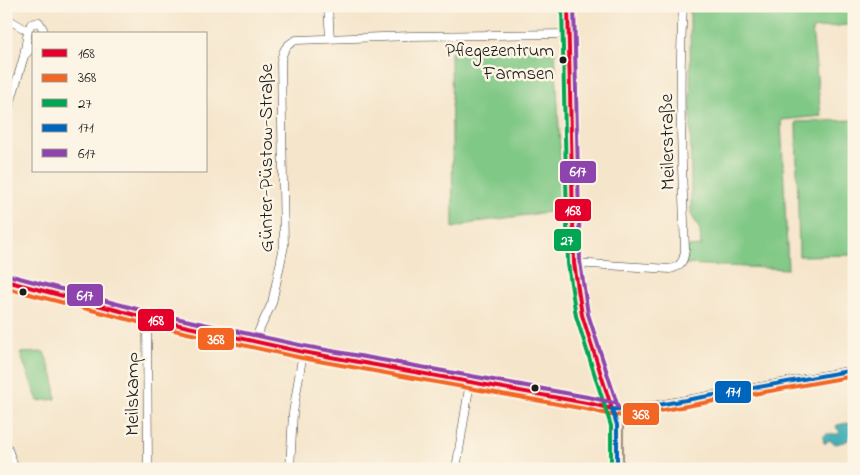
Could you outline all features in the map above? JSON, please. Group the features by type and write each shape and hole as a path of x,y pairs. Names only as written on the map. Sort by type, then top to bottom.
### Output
{"main road":[{"path":"568,6 574,262 582,315 617,425 617,469"}],"street":[{"path":"328,6 330,39"},
{"name":"Meilerstraße","path":"574,262 670,269 682,263 685,248 681,125 683,6"},
{"path":"6,18 28,31"},
{"path":"6,118 31,24 39,22 42,32"},
{"name":"Günter-Püstow-Straße","path":"254,341 272,302 284,246 281,61 283,51 290,43 296,40 570,34"},
{"path":"24,56 32,47"},
{"path":"6,282 147,318 302,352 612,409 630,410 854,370"},
{"name":"Meilskamp","path":"147,318 148,469"},
{"path":"290,469 293,413 302,352"},
{"path":"456,469 470,382"},
{"path":"6,444 14,469"}],"green space":[{"path":"690,6 854,6 854,24 812,29 821,116 781,120 788,269 685,264 686,247 701,246 700,230 691,214"},
{"path":"555,48 563,210 477,222 453,228 451,52"},
{"path":"854,120 854,255 799,256 796,122"},
{"path":"44,352 54,379 56,399 38,401 20,353"}],"water":[{"path":"847,423 854,425 854,430 847,441 836,444 829,440 824,443 823,437 826,434 838,434 840,432 836,427 837,425"}],"transit line":[{"name":"27","path":"562,6 568,264 576,316 611,426 611,469"},
{"name":"168","path":"568,6 574,263 582,315 612,409"},
{"name":"617","path":"574,6 580,262 588,314 618,407"},
{"name":"617","path":"8,275 148,312 304,346 614,403"},
{"name":"168","path":"6,281 147,318 303,352 612,409"},
{"name":"368","path":"6,288 146,324 302,358 611,415 631,416 854,376"},
{"name":"171","path":"612,409 630,410 854,370"},
{"name":"171","path":"612,409 617,425 617,469"}],"place":[{"name":"Pflegezentrum Farmsen","path":"563,60"}]}
